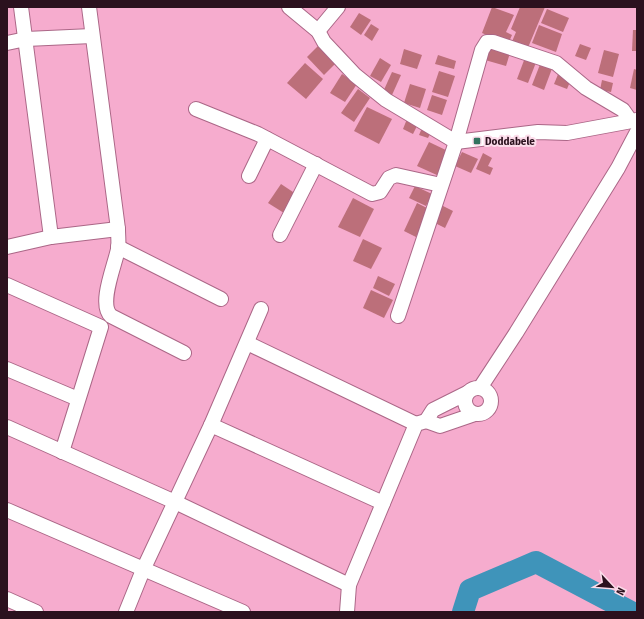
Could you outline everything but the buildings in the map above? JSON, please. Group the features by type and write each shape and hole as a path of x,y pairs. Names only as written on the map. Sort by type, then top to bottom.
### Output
{"street":[{"path":"21,7 51,237"},
{"path":"88,7 118,230 118,247 106,297 108,313 184,353"},
{"path":"289,7 318,31 324,42 355,75 386,100 456,142 538,132 567,133 635,124"},
{"path":"318,31 338,7"},
{"path":"7,43 26,39 92,36"},
{"path":"398,316 456,142 482,50 487,42 494,42 556,63 586,88 623,110 635,124"},
{"path":"196,109 267,139 372,194 380,192 389,178 396,175 441,185"},
{"path":"475,414 468,410 464,401 516,333 618,168 635,124"},
{"path":"249,176 267,139"},
{"path":"280,235 316,164"},
{"path":"7,247 51,237 118,230"},
{"path":"118,247 221,300"},
{"path":"7,285 101,327 62,452"},
{"path":"126,612 143,570 211,425 261,309"},
{"path":"247,343 421,423 440,426 475,414 483,413 491,403 487,392 473,390 433,410 421,423 383,503 349,585 347,612"},
{"path":"7,369 78,400"},
{"path":"211,425 383,503"},
{"path":"7,427 175,502 349,585"},
{"path":"7,510 242,612"},
{"path":"7,599 36,612"}],"waterway":[{"path":"463,612 470,590 536,562 631,612"}],"place":[{"name":"Doddabele","path":"477,141"}]}
